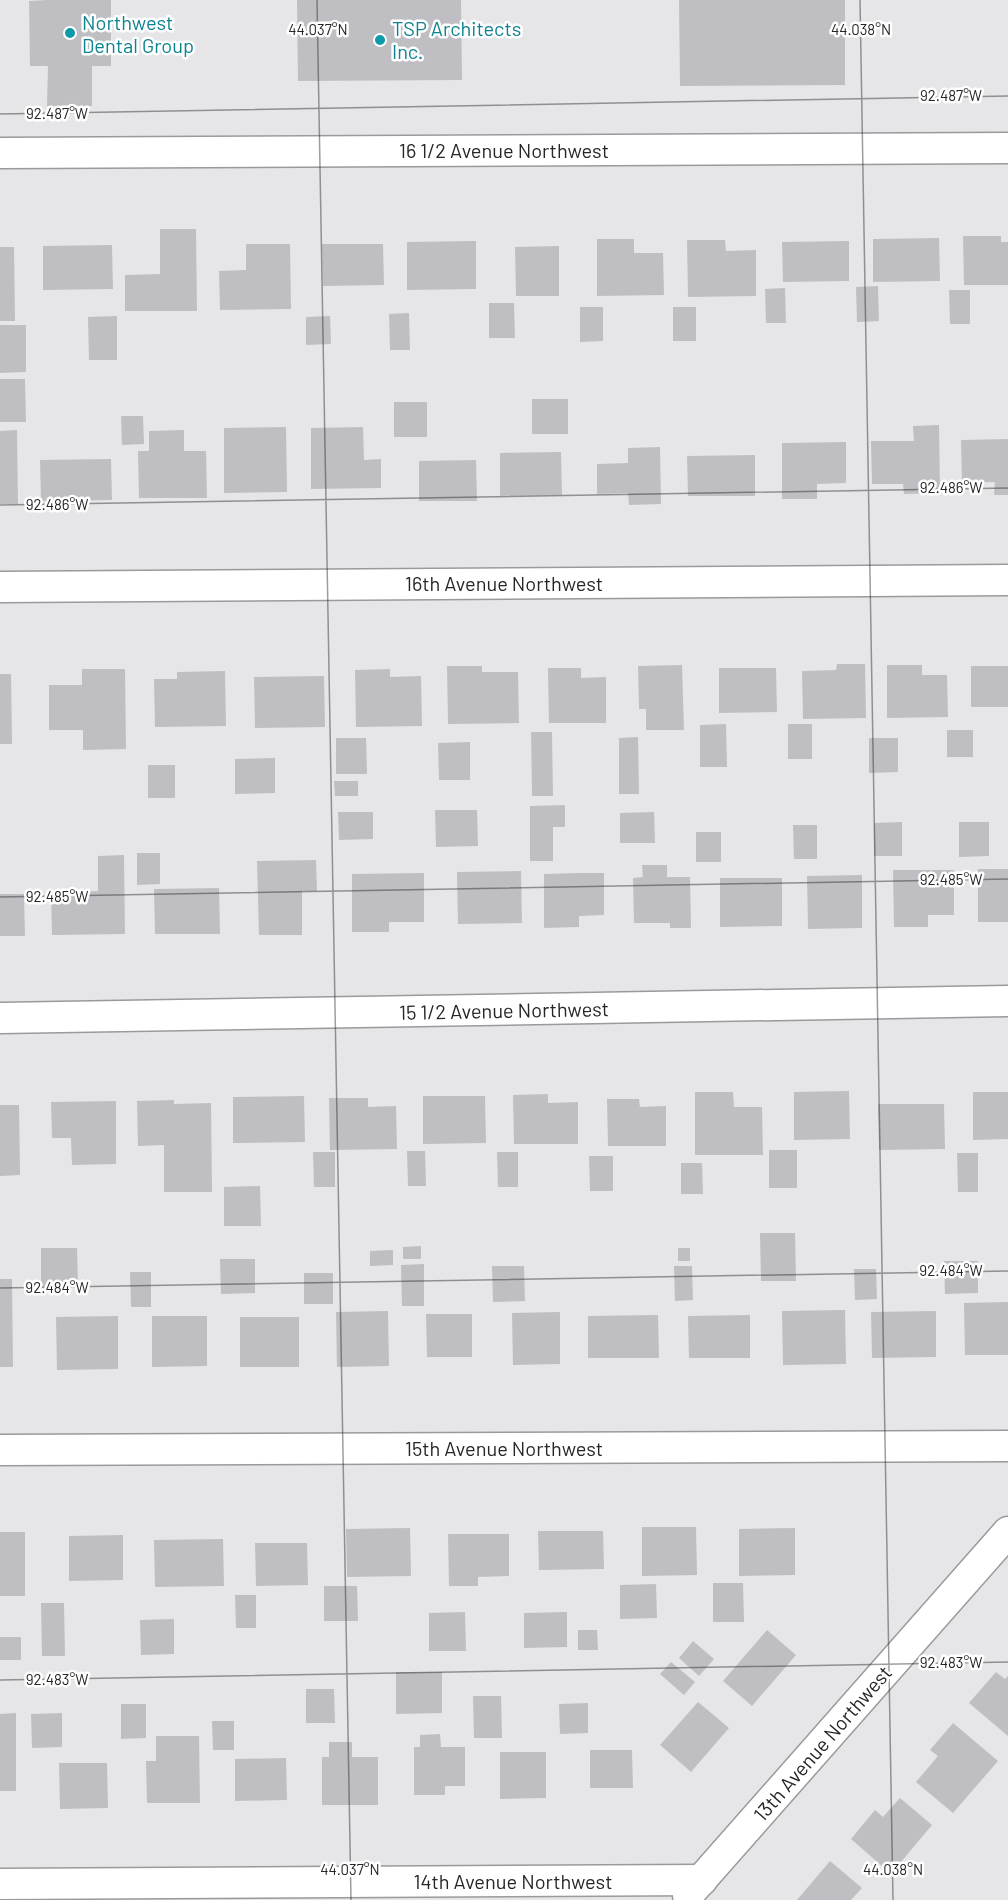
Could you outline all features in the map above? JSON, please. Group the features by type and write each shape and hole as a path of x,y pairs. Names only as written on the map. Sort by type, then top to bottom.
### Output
{"street":[{"name":"16 1/2 Avenue Northwest","path":"0,153 1008,148"},
{"name":"16th Avenue Northwest","path":"0,587 1008,580"},
{"name":"15 1/2 Avenue Northwest","path":"0,1018 1008,1001"},
{"name":"15th Avenue Northwest","path":"0,1450 1008,1446"},
{"name":"13th Avenue Northwest","path":"693,1890 1008,1532"},
{"name":"14th Avenue Northwest","path":"0,1884 693,1890"}],"building":[{"name":"Northwest Dental Group","path":"111,0 111,66 92,66 92,106 47,106 48,66 30,66 29,1"},
{"name":"TSP Architects Inc.","path":"297,0 461,0 462,80 298,81"},
{"path":"679,0 845,0 845,85 680,86"},
{"path":"160,229 196,229 197,311 125,311 125,275 160,274"},
{"path":"963,236 1001,236 1001,242 1008,242 1008,285 964,285"},
{"path":"939,238 940,281 873,282 873,239"},
{"path":"597,239 634,239 634,253 663,253 664,295 597,296"},
{"path":"687,240 725,240 726,251 756,250 756,296 688,297"},
{"path":"476,241 476,289 407,290 407,242"},
{"path":"849,241 849,281 783,282 782,242"},
{"path":"246,244 290,244 291,309 220,310 219,271 246,270"},
{"path":"322,244 383,244 384,285 323,286"},
{"path":"112,245 113,289 43,290 43,246"},
{"path":"559,246 559,296 516,296 515,247"},
{"path":"0,247 14,247 15,321 0,321"},
{"path":"878,286 879,321 857,322 856,287"},
{"path":"785,288 786,323 766,323 765,289"},
{"path":"949,290 970,290 970,324 950,324"},
{"path":"489,303 514,303 515,338 489,338"},
{"path":"580,307 603,307 603,341 580,342"},
{"path":"673,307 696,307 696,341 673,341"},
{"path":"409,313 410,350 390,350 389,314"},
{"path":"117,316 117,360 89,360 88,317"},
{"path":"330,316 331,344 306,345 306,317"},
{"path":"0,325 26,325 26,372 0,373"},
{"path":"0,379 25,379 26,422 0,422"},
{"path":"532,399 568,399 568,434 532,434"},
{"path":"394,402 427,402 427,437 394,437"},
{"path":"121,416 143,416 144,444 122,445"},
{"path":"939,425 940,493 904,494 903,484 872,484 871,441 914,441 913,426"},
{"path":"286,427 287,492 224,493 224,428"},
{"path":"363,427 364,460 381,459 381,488 311,489 311,428"},
{"path":"17,430 18,504 0,504 0,431"},
{"path":"184,430 184,451 206,451 207,498 139,498 138,451 149,451 149,431"},
{"path":"1008,439 1008,495 994,495 995,482 962,483 961,440"},
{"path":"846,442 846,483 817,484 817,499 782,499 782,443"},
{"path":"660,447 661,504 629,505 628,493 597,494 597,464 628,463 628,448"},
{"path":"561,452 562,495 500,496 500,453"},
{"path":"755,455 755,496 688,496 687,456"},
{"path":"111,459 112,500 41,501 40,460"},
{"path":"476,460 477,501 419,501 419,461"},
{"path":"837,664 865,664 866,718 803,719 802,671 836,670"},
{"path":"682,665 684,730 646,730 646,709 639,709 638,666"},
{"path":"887,665 922,665 922,675 947,675 948,717 887,718"},
{"path":"447,666 482,666 482,672 518,672 519,723 448,724"},
{"path":"971,666 1008,666 1008,707 971,707"},
{"path":"548,668 581,668 581,678 606,677 606,723 549,723"},
{"path":"719,668 776,668 777,712 719,713"},
{"path":"82,669 125,669 126,749 83,750 83,730 49,730 49,685 82,685"},
{"path":"390,669 390,677 421,676 422,726 356,727 355,670"},
{"path":"225,671 226,726 155,727 154,679 177,679 177,672"},
{"path":"0,674 11,674 12,744 0,744"},
{"path":"324,676 325,727 255,728 254,677"},
{"path":"726,724 727,767 700,767 700,725"},
{"path":"788,724 812,724 812,759 788,759"},
{"path":"947,730 973,730 973,757 947,757"},
{"path":"531,732 552,732 553,796 532,796"},
{"path":"638,737 639,794 619,794 619,738"},
{"path":"336,738 366,738 367,774 336,774"},
{"path":"869,738 898,738 898,772 869,773"},
{"path":"470,742 470,780 439,780 438,743"},
{"path":"275,758 275,793 235,794 235,759"},
{"path":"148,765 175,765 175,798 148,798"},
{"path":"334,781 358,781 358,796 335,796"},
{"path":"565,805 565,827 553,827 553,861 530,861 530,806"},
{"path":"435,810 477,810 478,846 436,847"},
{"path":"338,812 373,812 373,839 339,840"},
{"path":"654,812 655,843 620,843 620,813"},
{"path":"902,822 902,856 874,856 874,823"},
{"path":"959,822 989,822 989,856 959,857"},
{"path":"793,825 817,825 817,859 794,859"},
{"path":"696,832 721,832 721,862 696,862"},
{"path":"137,853 160,853 160,884 137,885"},
{"path":"124,855 125,934 52,935 51,892 98,891 98,856"},
{"path":"316,860 317,891 302,891 302,935 259,935 257,861"},
{"path":"642,865 667,865 667,877 690,877 691,928 670,928 670,923 634,923 633,878 643,877"},
{"path":"978,869 1008,869 1008,922 978,922"},
{"path":"893,870 954,870 954,915 928,915 928,927 894,927"},
{"path":"521,871 522,923 458,924 457,872"},
{"path":"424,873 424,922 389,922 389,932 352,932 352,874"},
{"path":"604,873 604,915 579,916 579,927 544,928 544,874"},
{"path":"862,875 862,928 808,929 807,876"},
{"path":"720,878 782,878 782,926 720,927"},
{"path":"219,888 220,934 155,934 154,889"},
{"path":"0,894 24,894 25,936 0,936"},
{"path":"849,1091 850,1139 794,1140 794,1092"},
{"path":"695,1092 733,1092 734,1107 762,1107 763,1155 695,1155"},
{"path":"973,1092 1008,1092 1008,1139 973,1140"},
{"path":"548,1094 548,1103 578,1102 578,1144 514,1144 513,1095"},
{"path":"304,1096 305,1142 233,1143 233,1097"},
{"path":"423,1096 485,1096 486,1143 423,1144"},
{"path":"329,1098 368,1098 368,1107 396,1106 397,1149 330,1150"},
{"path":"607,1099 639,1099 640,1107 666,1106 666,1146 608,1146"},
{"path":"174,1100 174,1104 211,1103 212,1192 164,1192 164,1145 138,1146 137,1101"},
{"path":"116,1101 116,1164 72,1165 71,1138 52,1138 51,1102"},
{"path":"878,1104 944,1104 945,1149 879,1150"},
{"path":"0,1105 19,1105 20,1175 0,1176"},
{"path":"769,1150 797,1150 797,1188 769,1188"},
{"path":"407,1151 425,1151 426,1186 408,1186"},
{"path":"313,1152 335,1152 335,1187 314,1187"},
{"path":"497,1152 518,1152 518,1187 498,1187"},
{"path":"957,1153 978,1153 978,1192 958,1192"},
{"path":"589,1156 613,1156 613,1191 590,1191"},
{"path":"681,1163 702,1163 703,1194 681,1194"},
{"path":"260,1186 261,1226 224,1226 224,1187"},
{"path":"760,1233 795,1233 796,1281 761,1281"},
{"path":"421,1246 421,1259 403,1259 403,1247"},
{"path":"41,1248 77,1248 78,1286 41,1287"},
{"path":"678,1248 690,1248 690,1261 678,1261"},
{"path":"393,1250 393,1265 370,1266 370,1251"},
{"path":"220,1259 255,1259 255,1293 221,1294"},
{"path":"944,1261 978,1261 978,1293 945,1294"},
{"path":"424,1264 424,1306 402,1306 401,1265"},
{"path":"492,1266 524,1266 525,1301 493,1302"},
{"path":"674,1266 692,1266 693,1300 675,1301"},
{"path":"854,1269 876,1269 877,1299 855,1300"},
{"path":"130,1272 151,1272 151,1307 131,1307"},
{"path":"304,1273 333,1273 333,1304 304,1304"},
{"path":"0,1279 12,1279 13,1367 0,1367"},
{"path":"1008,1302 1008,1355 965,1355 964,1303"},
{"path":"845,1310 846,1364 783,1365 782,1311"},
{"path":"388,1311 389,1366 337,1367 336,1312"},
{"path":"936,1311 936,1357 872,1358 871,1312"},
{"path":"560,1312 560,1364 513,1365 512,1313"},
{"path":"426,1314 472,1314 472,1357 427,1357"},
{"path":"658,1315 659,1358 588,1358 588,1316"},
{"path":"750,1315 750,1358 689,1358 688,1316"},
{"path":"118,1316 118,1369 57,1370 56,1317"},
{"path":"152,1316 207,1316 207,1366 152,1367"},
{"path":"240,1317 299,1317 299,1367 240,1367"},
{"path":"642,1527 696,1527 697,1575 642,1576"},
{"path":"410,1528 411,1576 347,1577 346,1529"},
{"path":"795,1528 795,1575 739,1576 739,1529"},
{"path":"538,1531 603,1531 604,1569 539,1570"},
{"path":"0,1532 25,1532 25,1596 0,1596"},
{"path":"448,1534 509,1534 509,1576 478,1577 478,1586 449,1586"},
{"path":"123,1535 123,1580 69,1581 69,1536"},
{"path":"223,1539 224,1586 155,1587 154,1540"},
{"path":"255,1543 307,1543 308,1585 256,1586"},
{"path":"713,1583 743,1583 744,1622 713,1622"},
{"path":"656,1584 657,1618 620,1619 620,1585"},
{"path":"324,1586 357,1586 358,1621 324,1621"},
{"path":"235,1595 256,1595 256,1628 236,1628"},
{"path":"41,1603 64,1603 65,1656 42,1656"},
{"path":"465,1612 466,1651 429,1651 429,1613"},
{"path":"567,1612 567,1647 524,1648 524,1613"},
{"path":"174,1619 174,1654 141,1655 140,1620"},
{"path":"578,1630 597,1630 598,1650 578,1650"},
{"path":"767,1630 796,1655 752,1706 723,1681"},
{"path":"0,1637 21,1637 21,1660 0,1660"},
{"path":"693,1641 714,1659 699,1676 679,1658"},
{"path":"671,1662 695,1682 684,1695 660,1674"},
{"path":"396,1672 442,1672 442,1713 396,1714"},
{"path":"996,1672 1005,1679 1008,1676 1008,1736 969,1703"},
{"path":"306,1689 334,1689 335,1723 306,1723"},
{"path":"473,1696 501,1696 502,1738 474,1738"},
{"path":"698,1702 729,1728 691,1772 660,1745"},
{"path":"588,1703 588,1733 560,1734 559,1704"},
{"path":"121,1704 146,1704 146,1738 121,1739"},
{"path":"16,1713 16,1791 0,1791 0,1714"},
{"path":"62,1713 62,1747 32,1748 31,1714"},
{"path":"212,1721 234,1721 234,1750 213,1750"},
{"path":"953,1723 998,1761 953,1813 916,1782 938,1756 930,1750"},
{"path":"440,1734 441,1747 465,1747 465,1786 445,1786 445,1795 414,1795 414,1747 420,1747 420,1735"},
{"path":"156,1736 199,1736 200,1803 147,1803 146,1761 156,1761"},
{"path":"329,1742 352,1742 352,1757 378,1757 378,1805 322,1805 322,1757 329,1757"},
{"path":"590,1750 632,1750 633,1788 590,1788"},
{"path":"500,1752 546,1752 546,1798 500,1799"},
{"path":"286,1758 287,1800 235,1801 235,1759"},
{"path":"59,1763 107,1763 108,1808 60,1809"},
{"path":"900,1798 932,1825 891,1874 851,1839 875,1810 883,1817"},
{"path":"830,1861 862,1888 851,1900 797,1900"}],"place":[{"name":"Northwest Dental Group","path":"70,33"},
{"name":"TSP Architects Inc.","path":"380,40"}]}
